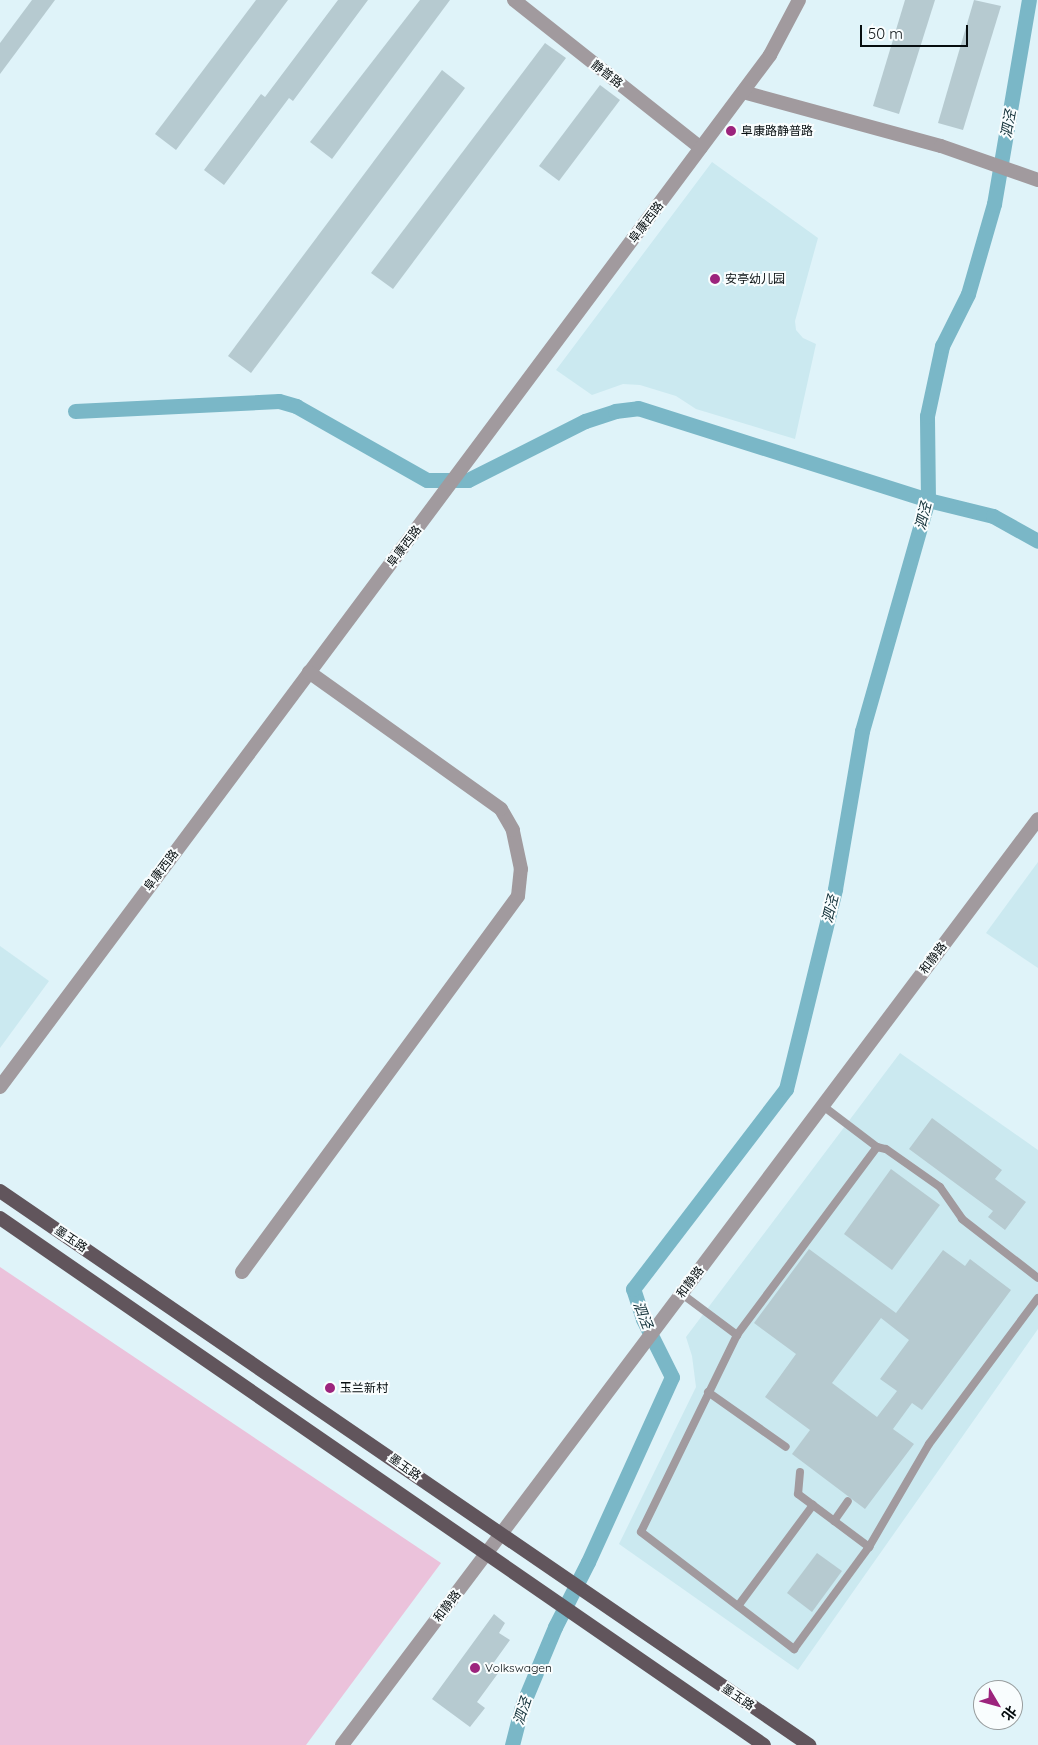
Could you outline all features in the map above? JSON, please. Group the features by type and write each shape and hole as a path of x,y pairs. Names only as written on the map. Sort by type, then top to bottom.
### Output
{"main road":[{"name":"墨玉路","path":"0,1190 592,1598 809,1745"},
{"name":"墨玉路","path":"0,1218 764,1745"}],"street":[{"name":"静普路","path":"514,0 701,148"},
{"name":"阜康西路","path":"0,1087 770,56 799,0"},
{"path":"743,92 983,160 1038,180"},
{"path":"242,1272 518,896 522,869 512,830 501,810 309,672"},
{"name":"和静路","path":"342,1745 1038,819"}],"lane":[{"path":"822,1106 878,1147 895,1154 940,1186 962,1219 1038,1278"},
{"path":"878,1147 737,1335 641,1532 794,1649 869,1547 929,1444 1038,1298"},
{"path":"682,1294 737,1335"},
{"path":"708,1392 786,1447"},
{"path":"800,1472 798,1494 869,1547"},
{"path":"834,1521 848,1501"},
{"path":"738,1606 812,1505"}],"shaded area":[{"name":"安亭幼儿园","path":"712,162 818,238 795,321 796,330 803,338 816,344 795,439 696,409 676,396 640,385 623,384 592,395 556,370"},
{"path":"1038,862 1038,968 986,933"},
{"path":"0,946 49,981 0,1048"},
{"path":"900,1053 1038,1150 1038,1329 798,1670 619,1544 696,1387 692,1356 686,1337"},
{"path":"0,1267 441,1563 306,1745 0,1745"}],"building":[{"path":"32,0 55,0 0,74 0,43"},
{"path":"256,0 288,0 176,150 155,134"},
{"path":"338,0 368,0 293,101 289,98 224,185 204,170 261,94 265,97"},
{"path":"420,0 450,0 332,159 310,142"},
{"path":"905,0 935,0 899,114 873,106"},
{"path":"974,0 1001,6 963,130 938,123"},
{"path":"545,43 566,58 393,289 371,273"},
{"path":"442,70 465,88 251,373 228,356"},
{"path":"600,85 620,100 559,181 539,166"},
{"path":"932,1118 1002,1170 995,1179 1026,1202 1005,1230 988,1217 993,1211 909,1149"},
{"path":"891,1169 940,1205 892,1270 844,1234"},
{"path":"809,1249 896,1313 943,1250 965,1266 970,1259 1011,1290 922,1410 912,1403 893,1429 914,1444 865,1509 792,1454 810,1430 765,1397 796,1354 754,1323","holes":["881,1318 909,1340 880,1379 897,1391 877,1417 832,1383"]},
{"path":"817,1553 842,1571 812,1612 787,1593"},
{"name":"Volkswagen","path":"494,1614 505,1623 499,1633 510,1640 492,1665 499,1672 477,1702 485,1708 470,1727 432,1699"}],"waterway":[{"name":"泗泾","path":"512,1745 522,1706 555,1627 588,1562 672,1377 643,1319 633,1289 786,1089 835,889 862,731 928,500 927,416 942,346 968,294 994,204 1029,0"},
{"path":"75,411 279,401 296,406 427,480 468,480 585,421 615,411 638,408 928,500 993,516 1038,541"}],"place":[{"name":"阜康路静普路","path":"731,131"},
{"name":"安亭幼儿园","path":"715,279"},
{"name":"玉兰新村","path":"330,1388"},
{"name":"Volkswagen","path":"475,1668"}]}
